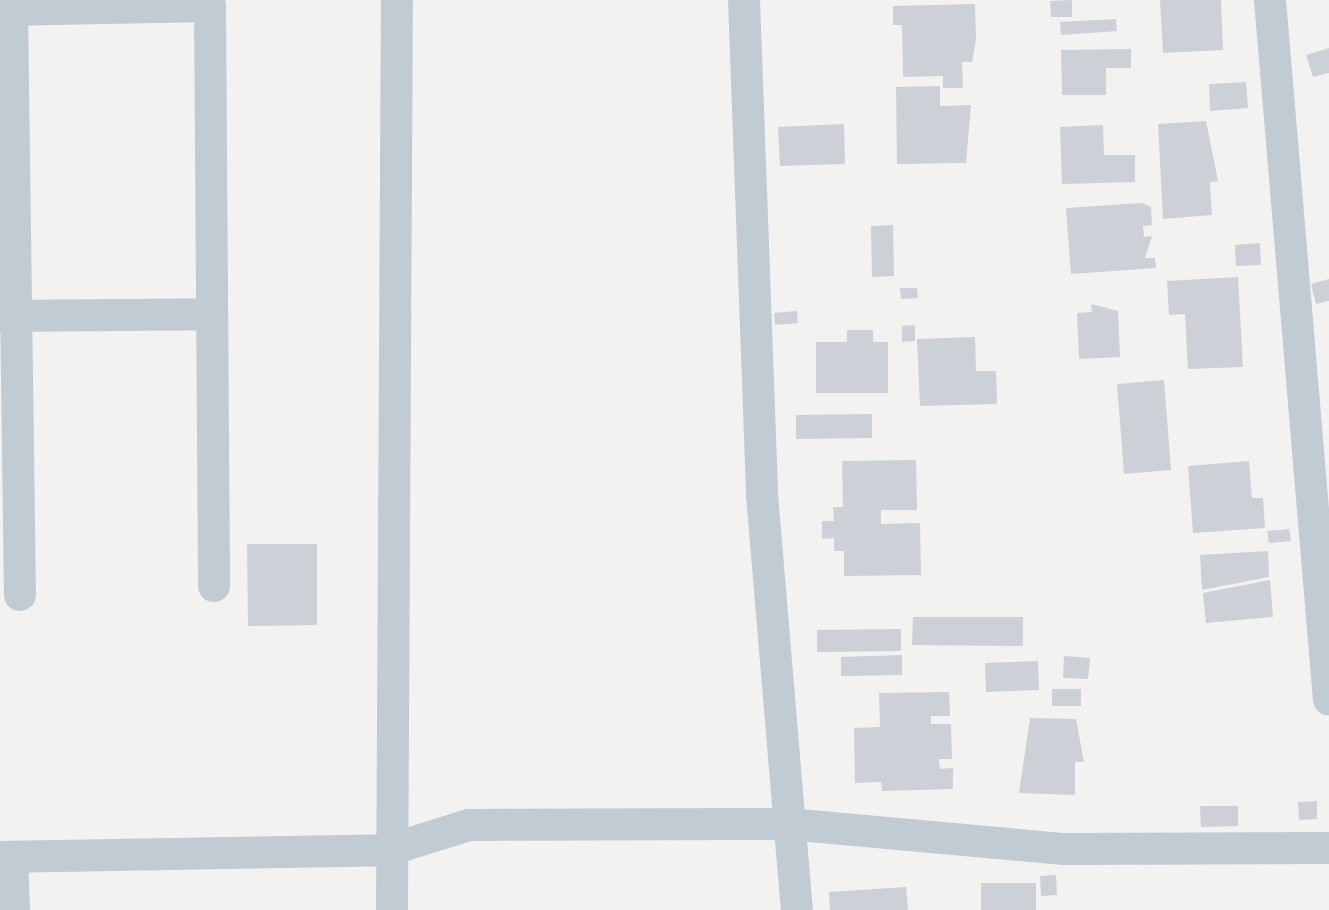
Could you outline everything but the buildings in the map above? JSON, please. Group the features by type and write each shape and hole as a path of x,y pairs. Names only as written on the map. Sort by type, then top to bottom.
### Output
{"street":[{"path":"392,910 389,850 397,0"},
{"path":"744,0 749,254 788,824 797,910"},
{"path":"1270,0 1329,700"},
{"path":"20,595 9,316 6,10 210,6 214,586"},
{"path":"9,316 210,314"},
{"path":"14,910 6,857 389,850 469,825 788,824 1064,849 1329,848"}]}
